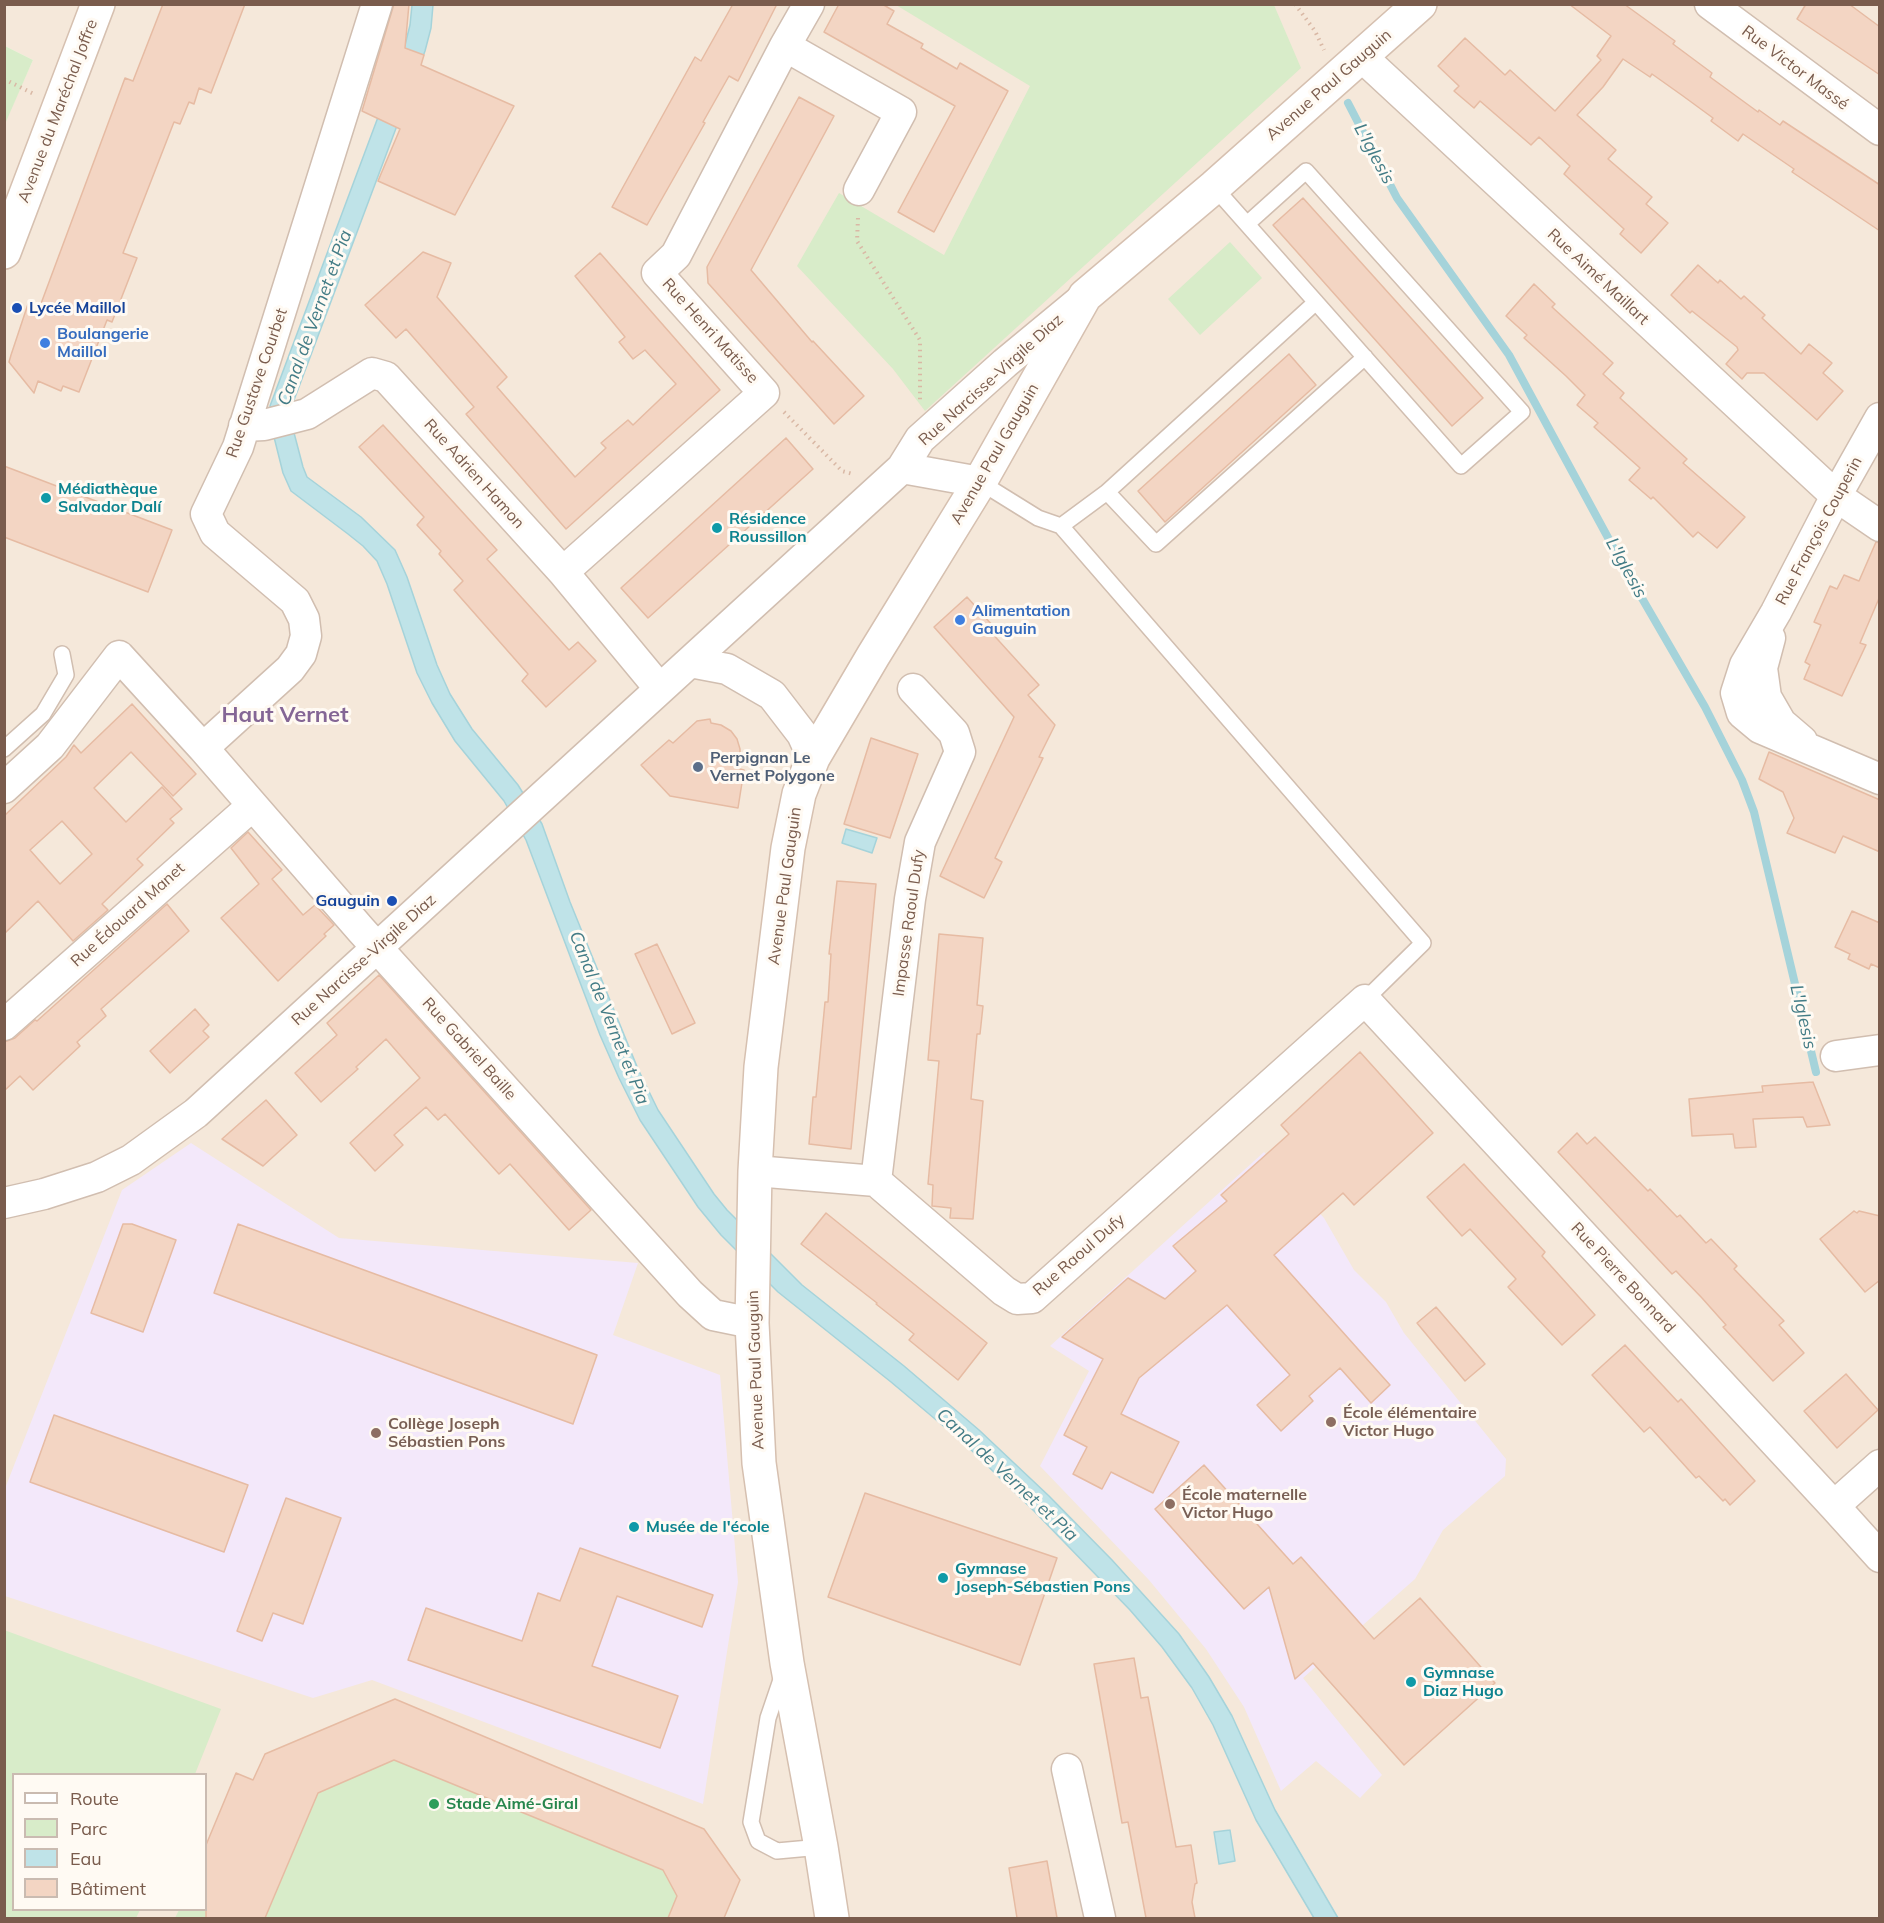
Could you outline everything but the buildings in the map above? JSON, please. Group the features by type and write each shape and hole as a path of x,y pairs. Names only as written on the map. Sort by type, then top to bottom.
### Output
{"street":[{"name":"Avenue du Maréchal Joffre","path":"4,252 98,4"},
{"name":"Rue Gustave Courbet","path":"203,748 290,669 301,654 306,636 304,620 295,601 215,533 206,514 238,447 254,425 377,4"},
{"name":"Rue Henri Matisse","path":"563,572 764,393 657,273 676,255 809,4"},
{"name":"Avenue Paul Gauguin","path":"832,1918 787,1663 759,1463 752,1323 760,1067 788,848 799,794 813,758 980,482 1085,296 1214,187 1420,4"},
{"name":"Rue Victor Massé","path":"1710,4 1880,130"},
{"path":"785,46 902,112 859,190"},
{"name":"Rue Aimé Maillart","path":"1361,56 1836,496 1880,526"},
{"name":"Rue Narcisse-Virgile Diaz","path":"4,1203 44,1194 97,1177 131,1160 196,1113 895,475 920,439 1085,296"},
{"name":"Rue Adrien Hamon","path":"254,425 307,414 372,374 386,377 563,572 660,689"},
{"name":"Rue François Couperin","path":"1880,418 1836,496 1776,612 1762,668 1766,698 1781,723 1812,749 1880,779"},
{"name":"Rue Narcisse-Virgile Diaz","path":"895,475 980,482"},
{"path":"4,788 50,746 119,656 203,748"},
{"path":"690,662 727,669 772,695 802,734 813,758"},
{"name":"Impasse Raoul Dufy","path":"876,1181 910,899 918,854 960,752 954,733 913,689"},
{"name":"Rue Gabriel Baille","path":"203,748 377,948 690,1294 713,1315 752,1323"},
{"name":"Rue Édouard Manet","path":"4,1025 252,806"},
{"name":"Rue Raoul Dufy","path":"876,1181 1004,1291 1017,1299 1032,1298 1365,1000"},
{"name":"Rue Pierre Bonnard","path":"1365,1000 1880,1557"},
{"path":"1836,1056 1880,1050"},
{"path":"755,1171 876,1181"},
{"path":"1834,1506 1880,1465"},
{"path":"1067,1770 1100,1918"}],"lane":[{"path":"1214,187 1461,466 1522,412 1306,171 1247,224"},
{"path":"1061,526 1107,492 1316,302"},
{"path":"1107,492 1156,544 1365,357"},
{"path":"980,482 1038,518 1061,526 1423,943 1365,1000"},
{"path":"4,749 43,714 66,675 62,654"},
{"path":"787,1663 768,1718 751,1822 758,1841 777,1851 821,1846"}],"path":[{"path":"1294,4 1315,31 1337,78"},
{"path":"859,190 857,241 920,340 920,439"},
{"path":"764,393 842,471 895,475"}],"shaded area":[{"path":"5,5 1879,5 1879,1918 5,1918 4,124 33,60 5,46"},
{"name":"Collège Joseph Sébastien Pons","path":"191,1143 339,1238 638,1263 613,1335 720,1375 738,1582 703,1804 372,1680 313,1698 5,1596 4,1491 122,1190"},
{"path":"1264,1152 1324,1218 1354,1270 1386,1302 1404,1333 1506,1459 1505,1476 1443,1530 1415,1579 1303,1678 1382,1775 1360,1798 1316,1761 1281,1791 1244,1707 1206,1649 1149,1580 1040,1466 1089,1371 1050,1346"}],"green space":[{"path":"896,5 1274,5 1301,68 925,411 893,369 797,266 839,193 944,255 1030,86"},
{"path":"5,46 33,60 5,124"},
{"path":"1230,242 1262,278 1200,335 1168,299"},
{"path":"4,1630 221,1709 195,1773 12,1773 12,1911 140,1911 136,1918 5,1918"},
{"name":"Stade Aimé-Giral","path":"395,1699 704,1829 740,1880 724,1918 175,1918 178,1911 207,1911 207,1843 236,1773 253,1780 265,1754"}],"water":[{"name":"Canal de Vernet et Pia","path":"412,5 433,5 431,28 425,51 291,408 293,429 307,477 361,517 395,550 450,694 472,729 518,785 542,824 570,902 638,1069 658,1110 714,1194 802,1285 904,1366 979,1430 1049,1496 1112,1560 1179,1634 1209,1677 1232,1716 1275,1810 1338,1918 1314,1918 1256,1820 1213,1725 1192,1688 1162,1647 1130,1610 966,1445 778,1292 721,1235 698,1207 640,1120 619,1078 600,1035 526,840 504,801 455,741 417,673 377,561 363,546 291,491 283,473 273,433 270,406 405,45"},
{"path":"846,829 877,838 872,853 842,843"},
{"path":"1230,1830 1235,1861 1219,1864 1214,1832"}],"waterway":[{"name":"L'Iglesis","path":"1348,103 1397,198 1509,355 1625,569 1705,707 1742,780 1754,812 1816,1072"}],"place":[{"name":"Lycée Maillol","path":"17,308"},
{"name":"Boulangerie Maillol","path":"45,343"},
{"name":"Médiathèque Salvador Dalí","path":"46,498"},
{"name":"Résidence Roussillon","path":"717,528"},
{"name":"Alimentation Gauguin","path":"960,620"},
{"name":"Perpignan Le Vernet Polygone","path":"698,767"},
{"name":"Gauguin","path":"392,901"},
{"name":"École élémentaire Victor Hugo","path":"1331,1422"},
{"name":"Collège Joseph Sébastien Pons","path":"376,1433"},
{"name":"École maternelle Victor Hugo","path":"1170,1504"},
{"name":"Musée de l'école","path":"634,1527"},
{"name":"Gymnase Joseph-Sébastien Pons","path":"943,1578"},
{"name":"Gymnase Diaz Hugo","path":"1411,1682"},
{"name":"Stade Aimé-Giral","path":"434,1804"}],"district":[{"name":"Haut Vernet","path":"285,715"}]}
